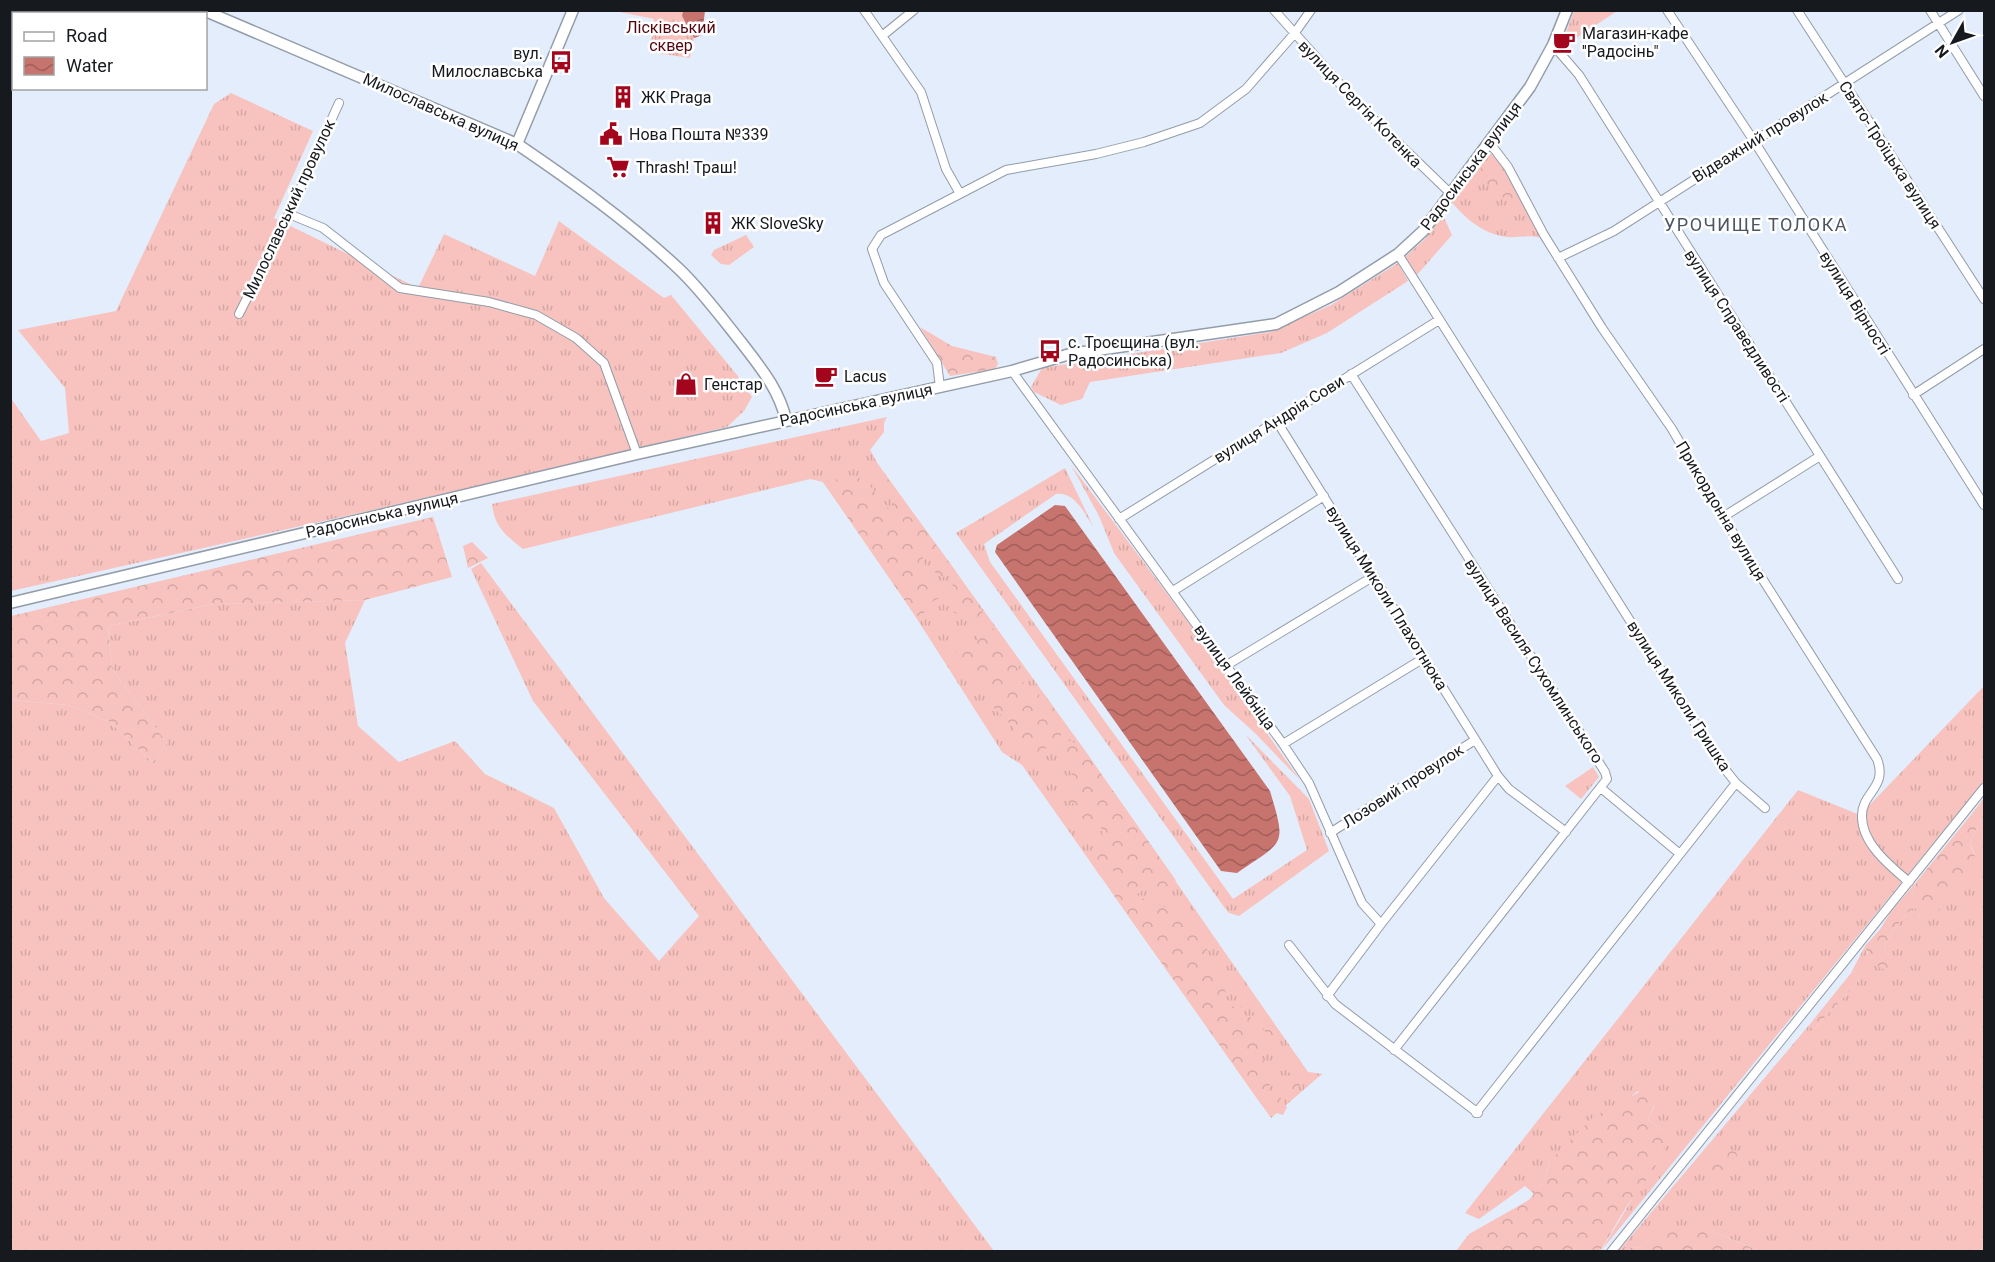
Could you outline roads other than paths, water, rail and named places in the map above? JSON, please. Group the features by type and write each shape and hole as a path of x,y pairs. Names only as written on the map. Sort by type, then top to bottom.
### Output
{"main road":[{"name":"Милославська вулиця","path":"203,10 517,144 606,208 680,270 706,297 770,380 782,401 786,420"},
{"path":"517,144 573,10"},
{"name":"Радосинська вулиця","path":"10,603 637,454 940,387 1070,354 1276,324 1339,292 1398,254 1423,231 1530,87 1553,45 1567,10"}],"street":[{"path":"864,10 921,92 946,169 959,192"},
{"path":"882,36 914,10"},
{"name":"вулиця Сергія Котенка","path":"1274,10 1357,103 1450,193"},
{"path":"940,387 938,363 884,284 872,249 881,235 959,192 1006,170 1096,154 1200,123 1246,89 1294,34 1311,10"},
{"name":"вулиця Вірності","path":"1667,10 1754,141 1984,505"},
{"name":"Свято-Троїцька вулиця","path":"1797,10 1984,299"},
{"path":"1930,10 1984,96"},
{"name":"Відважний провулок","path":"1558,258 1614,231 1959,10"},
{"name":"вулиця Справедливості","path":"1553,45 1579,75 1898,579"},
{"name":"Милославський провулок","path":"239,314 289,214 339,103"},
{"name":"Прикордонна вулиця","path":"1489,142 1500,154 1520,186 1558,258 1602,328 1672,429 1723,517 1877,759 1880,777 1861,814 1864,830 1888,865 1909,882"},
{"path":"289,214 323,228 400,288 489,302 536,315 576,338 604,363 637,454"},
{"name":"вулиця Миколи Гришка","path":"1394,1050 1478,1113 1736,783 1720,763 1398,254"},
{"name":"вулиця Андрія Сови","path":"1119,519 1438,320"},
{"path":"1913,395 1984,349"},
{"name":"вулиця Лейбніца","path":"1012,370 1227,665 1309,783 1362,903 1381,924"},
{"name":"вулиця Василя Сухомлинського","path":"1352,374 1605,772 1607,780 1394,1050"},
{"name":"вулиця Миколи Плахотнюка","path":"1276,420 1498,776 1509,789 1566,832"},
{"path":"1723,517 1820,456"},
{"path":"1173,591 1324,496"},
{"path":"1227,665 1374,576"},
{"path":"1283,744 1424,658"},
{"name":"Лозовий провулок","path":"1330,833 1475,740"},
{"path":"1328,996 1381,924 1498,776"},
{"path":"1736,783 1765,808"},
{"path":"1601,788 1680,854"},
{"path":"1611,1251 1984,788"},
{"path":"1289,945 1328,996 1394,1050"}],"water":[{"path":"683,11 705,11 702,35 694,38 682,16"},
{"path":"1055,505 1065,506 1270,791 1279,823 1278,841 1273,848 1237,873 1221,871 995,552 997,545"}],"place":[{"name":"Магазин-кафе ''Радосінь\"","path":"1564,42"},
{"name":"вул. Милославська","path":"561,62"},
{"name":"ЖК Praga","path":"623,97"},
{"name":"Нова Пошта №339","path":"611,134"},
{"name":"Thrash! Траш!","path":"618,167"},
{"name":"ЖК SloveSky","path":"713,223"},
{"name":"с. Троєщина (вул. Радосинська)","path":"1050,351"},
{"name":"Lacus","path":"826,376"},
{"name":"Генстар","path":"686,384"}],"district":[{"name":"УРОЧИЩЕ ТОЛОКА","path":"1756,224"}],"park label":[{"name":"Лісківський сквер","path":"671,36"}]}
